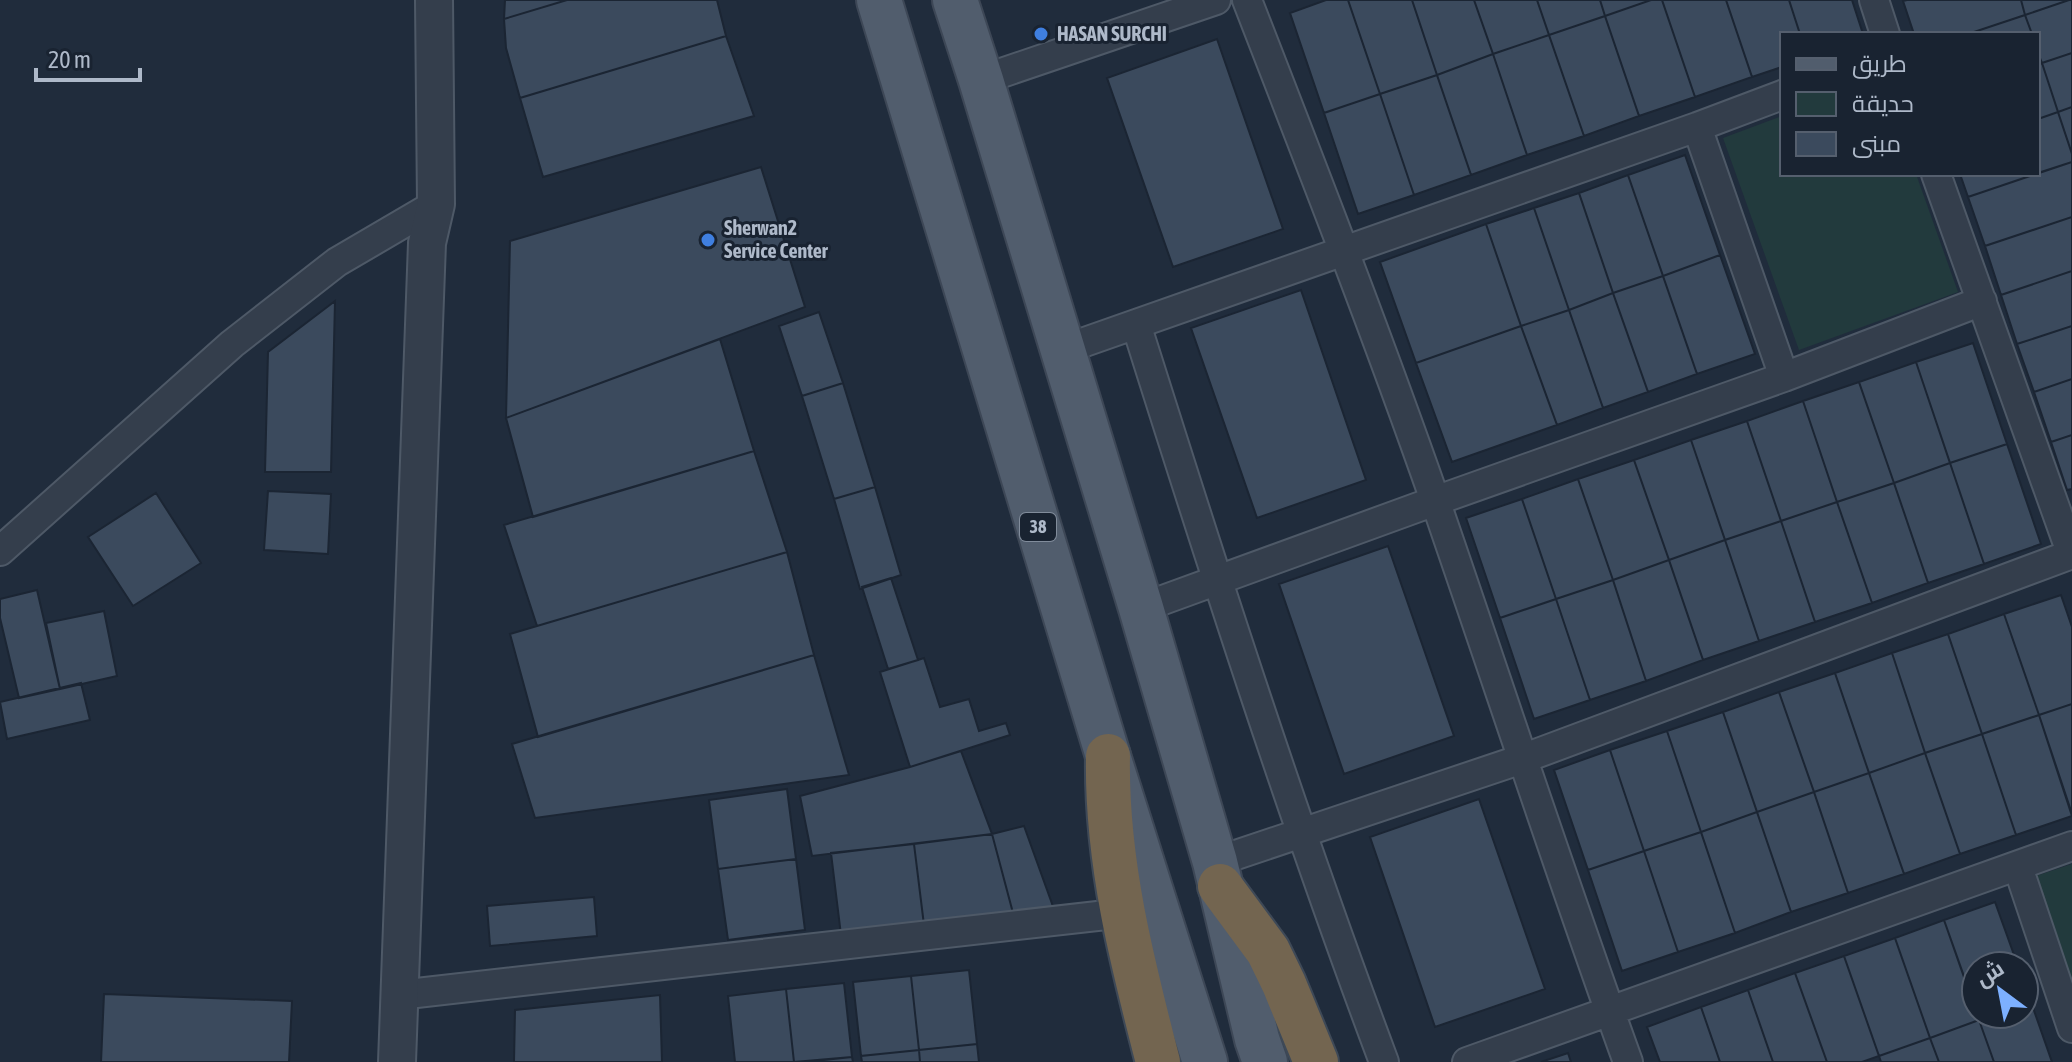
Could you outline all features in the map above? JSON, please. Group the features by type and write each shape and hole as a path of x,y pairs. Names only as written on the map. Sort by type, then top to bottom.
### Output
{"highway":[{"path":"1108,756 1107,799 1111,836 1140,995 1158,1062"},
{"path":"1218,874 1268,951 1316,1062"}],"main road":[{"name":"38","path":"879,0 1108,756 1205,1062"},
{"path":"955,0 1141,608 1218,874 1265,1062"}],"street":[{"path":"397,1062 427,243 436,204 434,0"},
{"path":"981,80 1216,0"},
{"path":"1247,0 1344,250 1435,501 1628,1062"},
{"path":"1874,0 1884,32"},
{"path":"1062,350 1780,96"},
{"path":"1697,127 1784,377"},
{"path":"1218,874 1301,832 1522,759 2072,554 1937,176"},
{"path":"0,551 232,344 337,262 436,204"},
{"path":"1141,608 1784,377 1982,301"},
{"path":"1136,324 1216,580 1301,832 1384,1062"},
{"path":"1467,1062 2072,846"},
{"path":"2018,867 2072,1028"},
{"path":"399,995 1124,913"}],"green space":[{"path":"1780,117 1780,176 1917,176 1958,292 1799,350 1723,138"},
{"path":"2072,864 2072,982 2036,876"}],"building":[{"path":"505,0 567,0 504,19"},
{"path":"567,0 717,0 726,36 520,98 506,48 504,19"},
{"path":"1326,0 1348,0 1380,94 1324,113 1290,13"},
{"path":"1348,0 1412,0 1437,75 1380,94"},
{"path":"1412,0 1474,0 1493,54 1437,75"},
{"path":"1474,0 1537,0 1549,35 1493,54"},
{"path":"1537,0 1600,0 1605,16 1549,35"},
{"path":"1600,0 1651,0 1605,16"},
{"path":"1651,0 1662,0 1695,97 1639,116 1605,16"},
{"path":"1662,0 1726,0 1752,77 1695,97"},
{"path":"1726,0 1789,0 1799,32 1780,32 1780,68 1752,77"},
{"path":"1789,0 1852,0 1862,32 1799,32"},
{"path":"2021,0 2025,15 1974,32 1913,32 1903,1"},
{"path":"2021,0 2069,0 2025,15"},
{"path":"2072,0 2072,53 2042,63 2040,32 2031,32 2025,15"},
{"path":"2025,15 2031,32 1974,32"},
{"path":"1605,16 1639,116 1584,136 1549,35"},
{"path":"1549,35 1584,136 1527,155 1493,54"},
{"path":"726,36 754,116 543,177 520,98"},
{"path":"1217,39 1283,229 1173,267 1107,78"},
{"path":"2072,53 2072,107 2058,112 2042,63"},
{"path":"1493,54 1527,155 1471,175 1437,75"},
{"path":"2040,64 2058,112 2040,118"},
{"path":"1437,75 1471,175 1414,195 1380,94"},
{"path":"1380,94 1414,195 1358,214 1324,113"},
{"path":"2072,107 2072,154 2058,112"},
{"path":"2058,112 2072,162 2040,172 2040,118"},
{"path":"1685,155 1720,255 1663,276 1628,175"},
{"path":"2072,162 2072,217 1985,246 1968,197 2030,176 2040,176 2040,173"},
{"path":"761,167 805,307 506,418 510,241"},
{"path":"1628,175 1663,276 1613,293 1579,193"},
{"path":"1961,176 2030,176 1968,197"},
{"path":"1579,193 1613,293 1569,310 1534,208"},
{"path":"1534,208 1569,310 1521,326 1486,224"},
{"path":"2072,217 2072,271 2001,295 1985,246"},
{"path":"1486,224 1521,326 1416,363 1380,262"},
{"path":"1720,255 1755,354 1697,374 1663,276"},
{"path":"2072,271 2072,326 2017,344 2001,295"},
{"path":"1663,276 1697,374 1648,392 1613,293"},
{"path":"1301,290 1366,480 1257,518 1191,328"},
{"path":"1613,293 1648,392 1603,408 1569,310"},
{"path":"335,301 331,472 265,472 268,352"},
{"path":"1569,310 1603,408 1557,425 1521,326"},
{"path":"819,312 843,383 802,396 779,326"},
{"path":"1521,326 1557,425 1452,462 1416,363"},
{"path":"2072,326 2072,379 2034,392 2017,344"},
{"path":"720,339 754,451 533,517 506,418"},
{"path":"1973,343 2007,444 1950,463 1916,362"},
{"path":"1916,362 1950,463 1894,483 1859,382"},
{"path":"2072,379 2072,435 2051,442 2034,392"},
{"path":"1859,382 1894,483 1837,502 1803,401"},
{"path":"843,383 875,487 834,499 802,396"},
{"path":"1803,401 1837,502 1781,521 1747,421"},
{"path":"1747,421 1781,521 1725,540 1691,440"},
{"path":"2072,435 2072,489 2067,490 2051,442"},
{"path":"1691,440 1725,540 1669,560 1634,460"},
{"path":"2007,444 2041,544 1984,564 1950,463"},
{"path":"754,451 787,552 537,626 504,525"},
{"path":"1634,460 1669,560 1613,580 1578,479"},
{"path":"1950,463 1984,564 1928,583 1894,483"},
{"path":"1578,479 1613,580 1556,599 1522,499"},
{"path":"1894,483 1928,583 1872,603 1837,502"},
{"path":"875,487 901,575 860,589 834,499"},
{"path":"268,491 331,494 328,554 264,550"},
{"path":"156,493 201,563 133,606 88,537"},
{"path":"1522,499 1556,599 1500,618 1466,518"},
{"path":"1837,502 1872,603 1815,622 1781,521"},
{"path":"1781,521 1815,622 1759,641 1725,540"},
{"path":"1725,540 1759,641 1703,660 1669,560"},
{"path":"1388,546 1454,736 1344,774 1279,584"},
{"path":"787,552 814,655 538,737 510,634"},
{"path":"1669,560 1703,660 1646,681 1613,580"},
{"path":"891,578 918,660 888,669 862,587"},
{"path":"1613,580 1646,681 1590,700 1556,599"},
{"path":"37,590 60,689 19,698 0,618 0,599"},
{"path":"2061,595 2072,627 2072,704 2039,715 2004,614"},
{"path":"1556,599 1590,700 1534,719 1500,618"},
{"path":"104,611 117,676 60,689 46,623"},
{"path":"2004,614 2039,715 1982,734 1948,634"},
{"path":"1948,634 1982,734 1925,753 1892,653"},
{"path":"1892,653 1925,753 1869,773 1835,673"},
{"path":"814,655 849,775 535,818 512,744"},
{"path":"924,658 940,707 969,699 979,731 1006,723 1010,735 910,767 880,672"},
{"path":"1835,673 1869,773 1814,792 1779,692"},
{"path":"81,683 90,720 7,739 0,702"},
{"path":"1779,692 1814,792 1757,812 1723,712"},
{"path":"2072,704 2072,814 2039,715"},
{"path":"1723,712 1757,812 1701,832 1667,731"},
{"path":"2039,715 2072,816 2016,835 1982,734"},
{"path":"1667,731 1701,832 1644,851 1610,750"},
{"path":"1982,734 2016,835 1960,854 1925,753"},
{"path":"1610,750 1644,851 1588,870 1554,770"},
{"path":"961,751 992,834 812,856 800,796"},
{"path":"1925,753 1960,854 1904,874 1869,773"},
{"path":"1869,773 1904,874 1848,893 1814,792"},
{"path":"787,789 796,859 718,869 709,800"},
{"path":"1814,792 1848,893 1791,912 1757,812"},
{"path":"1479,799 1545,989 1435,1027 1370,837"},
{"path":"1757,812 1791,912 1735,933 1701,832"},
{"path":"1024,826 1055,912 1013,913 992,834"},
{"path":"1701,832 1735,933 1678,952 1644,851"},
{"path":"992,834 1013,913 924,925 914,844"},
{"path":"914,844 924,925 841,935 831,853"},
{"path":"1644,851 1678,952 1622,971 1588,870"},
{"path":"796,859 805,930 728,940 718,869"},
{"path":"594,897 597,936 490,946 487,906"},
{"path":"1995,902 2012,950 1960,950 1960,965 1944,920"},
{"path":"1944,920 1960,966 1960,1027 1930,1038 1895,938"},
{"path":"1895,938 1930,1038 1879,1056 1844,956"},
{"path":"1844,956 1879,1056 1862,1062 1827,1062 1795,973"},
{"path":"969,970 977,1044 919,1050 911,976"},
{"path":"1795,973 1827,1062 1773,1062 1748,990"},
{"path":"911,976 919,1050 861,1056 853,982"},
{"path":"844,983 852,1057 794,1062 786,989"},
{"path":"786,989 794,1062 735,1062 728,996"},
{"path":"1748,990 1773,1062 1720,1062 1701,1007"},
{"path":"104,994 292,1001 289,1062 101,1062"},
{"path":"660,995 662,1062 514,1062 515,1010"},
{"path":"1701,1007 1720,1062 1660,1062 1647,1027"},
{"path":"1960,1027 1960,1030 1983,1030 1994,1062 1939,1062 1930,1038"},
{"path":"2040,1028 2052,1062 1994,1062 1983,1030"},
{"path":"1930,1038 1939,1062 1881,1062 1879,1056"},
{"path":"977,1044 979,1062 920,1062 919,1050"},
{"path":"919,1050 920,1062 862,1062 861,1056"},
{"path":"1568,1053 1571,1062 1541,1062"},
{"path":"852,1057 853,1062 805,1062"}],"place":[{"name":"HASAN SURCHI","path":"1041,34"},
{"name":"Sherwan2 Service Center","path":"708,240"}]}
